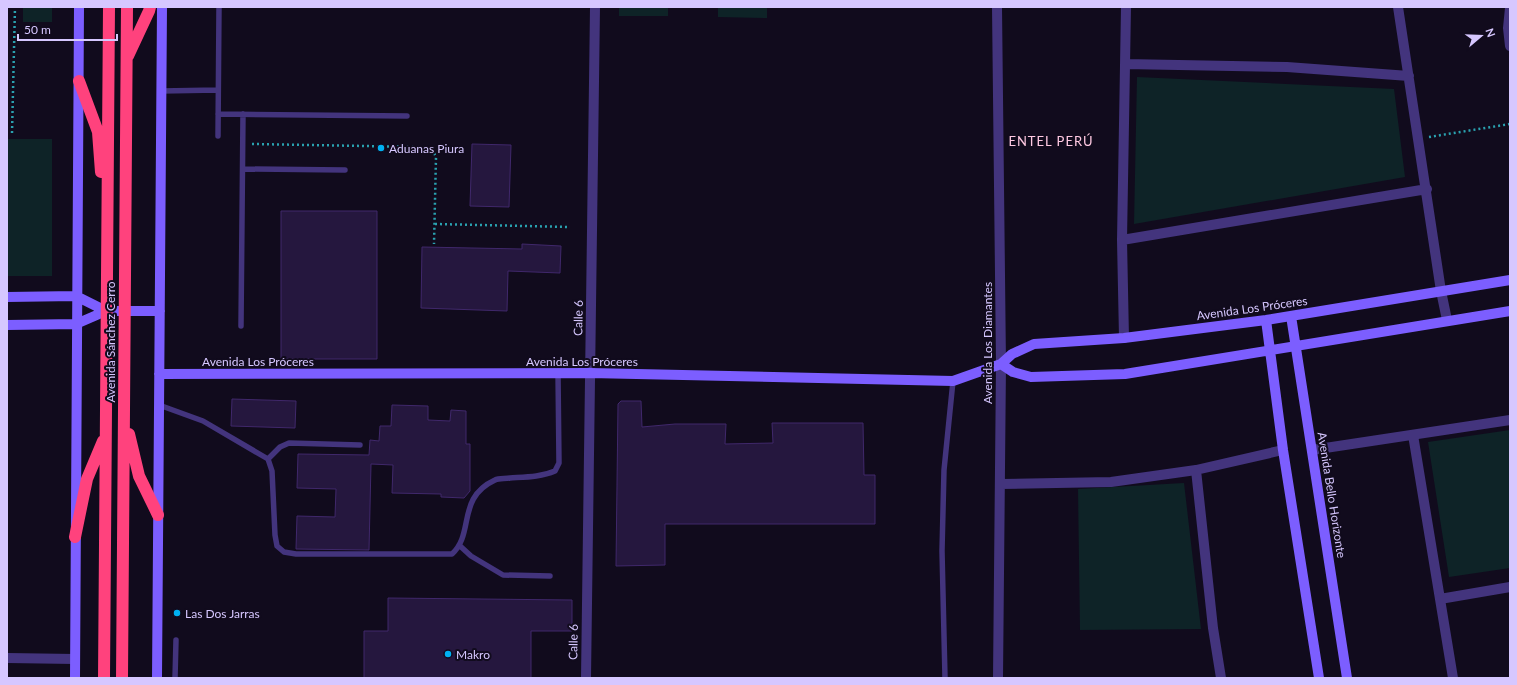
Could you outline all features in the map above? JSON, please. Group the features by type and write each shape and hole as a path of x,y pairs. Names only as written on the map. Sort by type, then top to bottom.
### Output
{"highway":[{"name":"Avenida Sánchez Cerro","path":"104,678 109,7"},
{"name":"Avenida Sánchez Cerro","path":"122,678 127,7"},
{"path":"127,59 150,11 150,7"},
{"path":"79,81 98,132 100,167 107,188"},
{"path":"124,408 139,476 158,515"},
{"path":"75,537 87,479 105,434"}],"street":[{"path":"74,678 79,7"},
{"path":"157,678 162,7"},
{"name":"Calle 6","path":"586,678 595,7"},
{"name":"Avenida Los Diamantes","path":"997,7 1001,364 998,678"},
{"path":"1124,338 1122,240 1126,7"},
{"path":"1398,7 1427,189 1441,291 1447,320"},
{"path":"1510,8 1508,28 1510,46"},
{"path":"1125,64 1288,67 1409,76"},
{"path":"1122,240 1427,189"},
{"name":"Avenida Los Próceres","path":"159,374 590,373 953,381 1001,364 1012,354 1034,344 1124,338 1266,320 1510,280"},
{"path":"7,297 76,296 106,311"},
{"path":"7,325 76,324 106,311 160,311"},
{"path":"1001,364 1013,372 1031,377 1125,374 1295,344 1510,311"},
{"name":"Avenida Bello Horizonte","path":"1291,316 1347,678"},
{"path":"1266,320 1283,450 1319,678"},
{"path":"1312,450 1510,420"},
{"path":"1413,435 1453,678"},
{"path":"1000,484 1111,482 1196,470 1283,450"},
{"path":"1196,470 1213,628 1221,678"},
{"path":"1440,599 1510,587"},
{"path":"7,658 75,659"}],"lane":[{"path":"218,136 219,7"},
{"path":"161,91 218,90"},
{"path":"218,114 407,116"},
{"path":"241,326 244,114"},
{"path":"243,169 345,170"},
{"path":"159,405 203,421 268,460 272,471 274,535 277,546 284,552 296,554 452,554 459,545 471,501 481,488 496,480 546,475 555,471 559,463 558,373"},
{"path":"945,678 942,551 944,470 953,381"},
{"path":"268,460 280,446 288,443 360,445"},
{"path":"459,545 471,556 503,575 550,576"},
{"path":"176,640 176,678"}],"path":[{"path":"12,133 15,7"},
{"path":"1418,138 1510,124"},
{"path":"243,144 421,146 432,149 436,157 434,244"},
{"path":"435,224 570,227"}],"green space":[{"path":"23,7 52,7 52,22 23,22"},
{"path":"619,7 668,7 668,16 619,16"},
{"path":"718,7 767,7 767,18 718,17"},
{"path":"1137,77 1394,89 1405,177 1134,224"},
{"path":"7,139 52,139 52,276 7,276"},
{"path":"1510,430 1510,568 1449,577 1428,442"},
{"path":"1184,483 1201,629 1080,630 1078,489"}],"building":[{"path":"472,144 511,145 509,207 470,206"},
{"path":"281,211 377,211 377,359 281,359"},
{"path":"522,244 561,246 560,273 508,271 507,311 421,308 422,247 522,249"},
{"path":"232,399 296,401 295,428 231,426"},
{"path":"621,401 641,401 642,427 675,424 726,424 725,444 773,443 772,423 863,423 864,475 875,475 875,524 665,524 665,565 616,566 618,404"},
{"path":"392,405 428,406 428,420 450,421 451,410 466,411 466,444 470,444 470,491 464,498 441,497 441,494 392,493 393,465 371,464 369,550 296,549 297,516 335,517 336,489 297,488 298,454 369,455 370,440 379,441 380,426 391,426"},
{"name":"Makro","path":"388,598 572,600 572,631 531,631 531,678 364,678 364,631 388,631"}],"place":[{"name":"Aduanas Piura","path":"381,148"},
{"name":"Las Dos Jarras","path":"177,613"},
{"name":"Makro","path":"448,654"}],"district":[{"name":"ENTEL PERÚ","path":"1051,141"}]}
